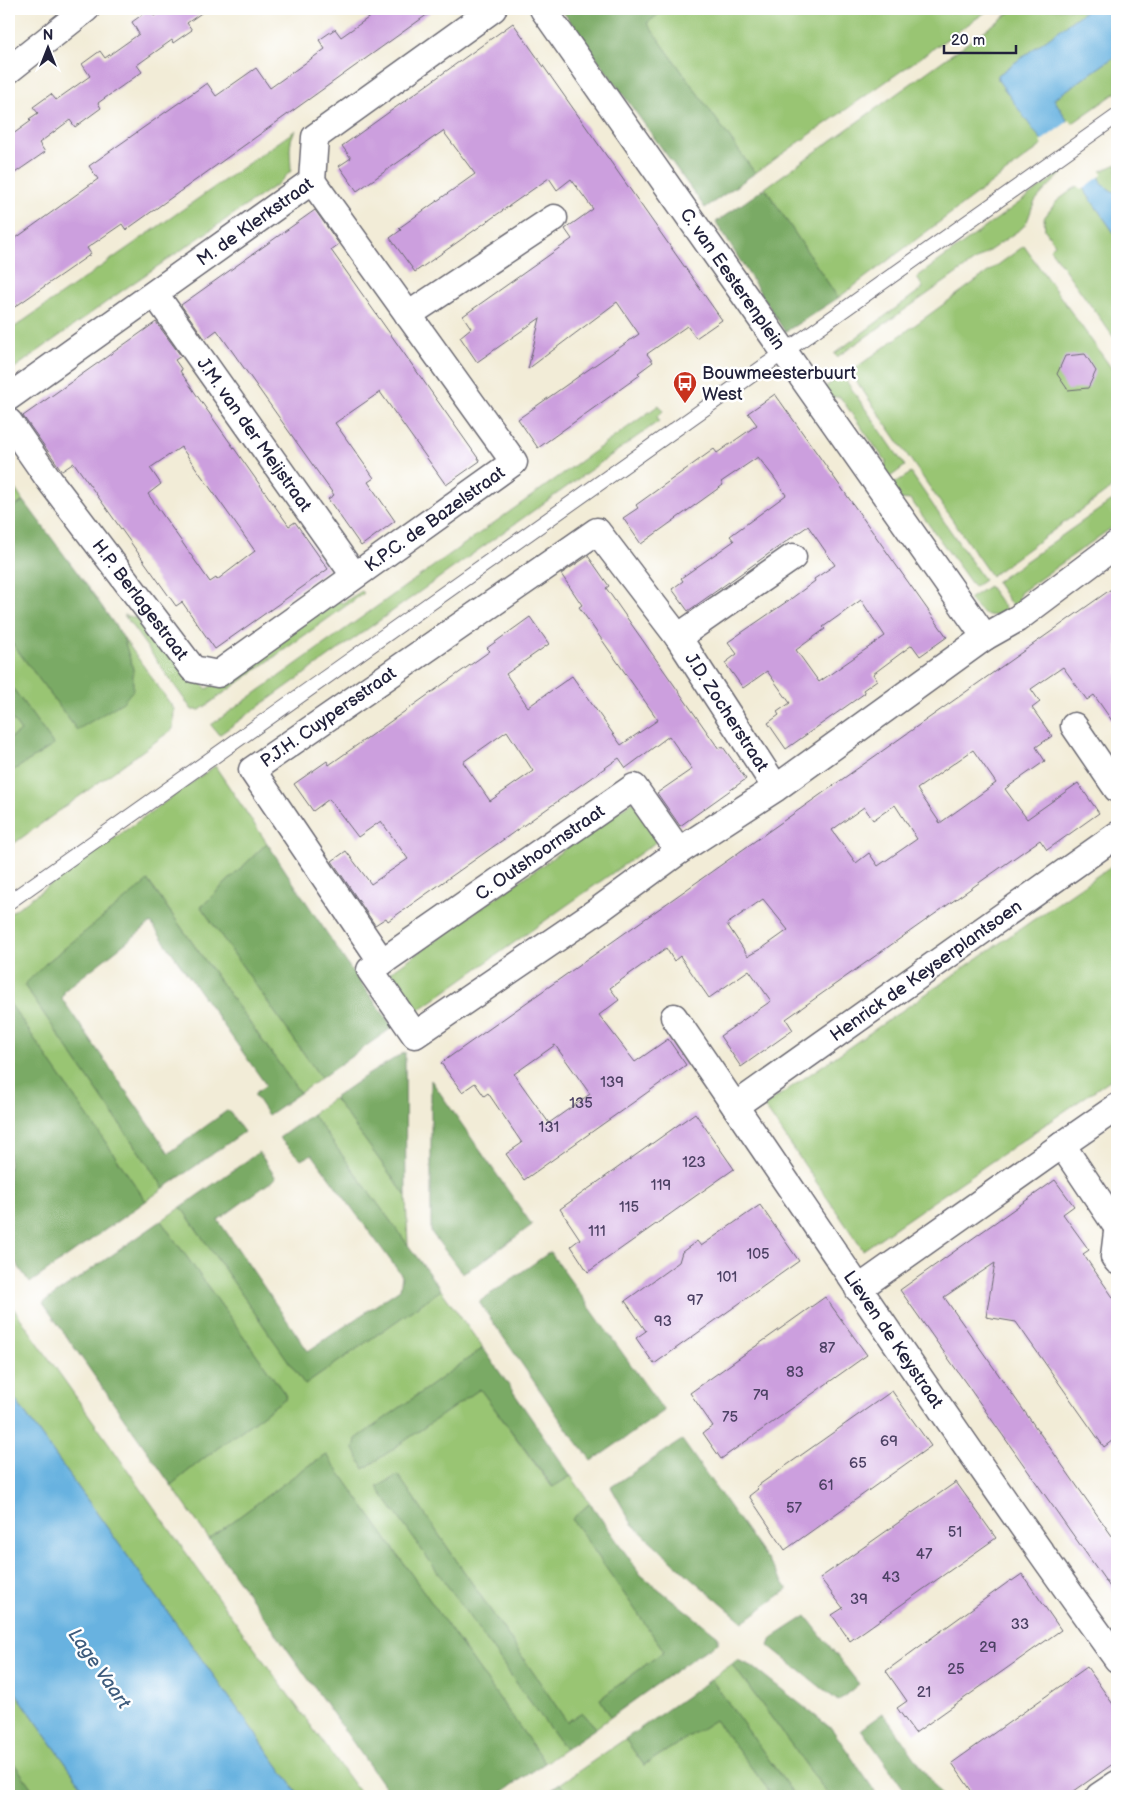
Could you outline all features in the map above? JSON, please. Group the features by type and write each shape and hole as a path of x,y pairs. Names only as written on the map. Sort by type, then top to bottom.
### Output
{"street":[{"path":"9,70 86,9"},
{"name":"M. de Klerkstraat","path":"9,398 312,182 315,137 493,9"},
{"name":"C. van Eesterenplein","path":"543,9 986,637"},
{"name":"K.P.C. de Bazelstraat","path":"312,182 514,462 354,575"},
{"path":"408,315 554,218"},
{"name":"J.M. van der Meijstraat","path":"155,294 354,575"},
{"name":"H.P. Berlagestraat","path":"9,422 50,481 193,669 218,674 354,575"},
{"name":"J.D. Zocherstraat","path":"597,531 678,637 776,788"},
{"name":"P.J.H. Cuypersstraat","path":"382,962 252,770 597,531"},
{"path":"382,962 370,970 414,1034 600,909 679,851 776,788 986,637 1017,619 1117,544"},
{"name":"J.D. Zocherstraat","path":"678,637 793,557"},
{"path":"1074,726 1117,789"},
{"name":"C. Outshoornstraat","path":"382,962 634,787 679,851"},
{"name":"Henrick de Keyserplantsoen","path":"736,1106 1117,835"},
{"name":"Lieven de Keystraat","path":"674,1017 858,1289 1052,1569 1117,1659"},
{"path":"858,1289 1117,1107"},
{"path":"1062,1145 1117,1226"},
{"path":"1117,1232 1114,1257 1117,1261"},
{"path":"1099,1796 1117,1784"}],"lane":[{"path":"9,902 1117,116"}],"green space":[{"path":"561,9 666,9 647,23 755,173 705,208"},
{"path":"666,9 990,9 755,173 646,23"},
{"path":"1015,9 1088,9 998,75 998,80 1045,143 838,298 765,188"},
{"path":"1117,55 1117,92 1070,125 1054,99"},
{"path":"296,130 290,144 291,171 279,183 126,288 9,372 9,331"},
{"path":"1117,164 1117,194 1100,184 1099,172"},
{"path":"1067,168 1036,200 1027,222 1022,228 837,357 834,354 923,288 917,277"},
{"path":"1080,184 1117,237 1117,342 1050,249 1055,244 1045,230 1044,218 1057,201"},
{"path":"765,188 838,298 785,332 716,222"},
{"path":"1024,246 1117,376 1117,484 991,576 850,372"},
{"path":"842,375 905,466 886,480 883,476 886,462 840,397 827,397 821,390"},
{"path":"659,405 663,411 657,417 659,421 219,735 211,725"},
{"path":"911,473 984,580 974,587 911,500 899,499 890,486"},
{"path":"9,480 23,501 9,510"},
{"path":"1117,497 1117,524 1020,593 1018,604 1013,607 996,582"},
{"path":"24,501 123,637 133,669 133,690 123,702 77,730 9,639 9,510"},
{"path":"989,586 1007,611 995,615 986,614 969,599"},
{"path":"362,591 364,593 200,710 192,710 124,615 140,619 207,689 336,598 342,603"},
{"path":"123,637 174,709 173,729 9,847 9,773 54,745 9,683 9,639 77,730 133,669"},
{"path":"9,683 54,745 9,773 9,739 21,731 9,715"},
{"path":"9,715 21,731 9,739"},
{"path":"215,766 267,843 201,907 321,1078 300,1093 149,882 45,964 24,985 164,1188 146,1201 9,1002 9,914"},
{"path":"633,801 659,840 412,1015 385,976"},
{"path":"267,843 352,971 393,1027 321,1078 201,907"},
{"path":"1117,862 1117,1075 863,1250 764,1106"},
{"path":"148,881 300,1093 268,1115 254,1094 266,1085 151,923 65,990 62,999 169,1153 228,1110 244,1132 164,1188 24,985 45,964"},
{"path":"9,1002 146,1201 30,1283 9,1253"},
{"path":"405,1052 406,1196 334,1098"},
{"path":"431,1080 532,1225 480,1263 462,1273 431,1232"},
{"path":"334,1098 406,1196 408,1245 312,1114"},
{"path":"312,1114 441,1290 305,1385 181,1207 259,1152 276,1178 218,1220 308,1351 400,1289 402,1276 312,1154 301,1160 279,1138"},
{"path":"181,1207 305,1385 441,1290 483,1348 356,1439 364,1469 480,1389 552,1487 571,1476 590,1503 572,1519 664,1651 600,1699 611,1717 596,1728 582,1712 567,1722 398,1475 378,1488 565,1749 545,1763 327,1455 302,1470 209,1539 171,1485 287,1397 161,1221"},
{"path":"161,1221 287,1397 171,1485 43,1303"},
{"path":"550,1252 664,1411 592,1461 566,1428 479,1302"},
{"path":"9,1302 223,1605 362,1796 300,1796 9,1391"},
{"path":"483,1348 571,1476 553,1487 480,1389 364,1469 354,1449 356,1439"},
{"path":"682,1440 788,1589 743,1622 692,1579 632,1524 611,1487"},
{"path":"327,1455 545,1763 496,1796 391,1796 209,1539 302,1470"},
{"path":"398,1475 567,1722 582,1712 596,1728 565,1749 377,1487"},
{"path":"590,1503 641,1575 718,1636 718,1643 696,1656 611,1717 600,1699 664,1651 572,1519"},
{"path":"806,1616 859,1684 838,1701 769,1646 772,1638"},
{"path":"737,1660 752,1666 832,1729 878,1796 829,1796 732,1664"},
{"path":"732,1664 829,1796 795,1796 711,1679"},
{"path":"711,1679 795,1796 773,1796 715,1720 644,1765 625,1739"},
{"path":"9,1683 89,1796 37,1796 9,1756"},
{"path":"883,1713 942,1796 909,1796 861,1729"},
{"path":"715,1720 773,1796 569,1796 560,1784 625,1739 644,1765"},
{"path":"9,1756 37,1796 9,1796"},
{"path":"560,1784 569,1796 542,1796"}],"water":[{"path":"1088,9 1117,9 1117,55 1054,99 1099,172 1101,184 1117,194 1117,237 1080,184 1034,131 998,80 998,75"},
{"name":"Lage Vaart","path":"9,1391 300,1796 89,1796 9,1683"}],"pier":[{"path":"1070,120 1101,170 1102,175 1081,190 1040,142"}],"building":[{"path":"150,9 154,16 165,9 207,9 187,23 192,30 173,43 172,40 137,65 142,72 98,103 101,108 75,127 70,120 39,143 45,152 9,177 9,137 31,121 29,119 38,113 33,107 51,94 56,100 90,76 82,64 100,51 105,58 139,34 132,22"},
{"path":"381,9 435,9 126,230 122,224 87,248 91,254 9,311 9,243 98,179 89,166 207,83 216,96 256,68 270,88 325,49 319,40 335,29 341,37"},
{"path":"513,23 722,320 696,338 687,326 647,354 653,362 638,373 640,375 538,448 518,419 639,334 617,302 528,369 540,318 477,362 460,337 471,328 463,316 572,239 565,229 593,209 571,179 557,190 549,178 415,272 390,238 401,230 399,228 475,174 443,131 357,191 339,166 351,158 342,146"},
{"path":"315,210 339,244 331,250 480,461 446,485 380,392 335,423 374,478 368,482 395,521 361,546 328,499 334,495 217,330 205,339 181,305"},
{"path":"156,322 181,356 175,360 182,370 180,371 207,410 289,526 295,522 328,569 215,649 182,602 176,606 74,463 62,471 23,416","holes":["181,447 255,551 217,580 216,578 210,582 148,494 161,484 150,468"]},
{"path":"1085,354 1096,371 1088,388 1068,390 1057,374 1065,356"},
{"path":"775,394 947,637 920,656 912,645 873,674 877,680 863,690 865,693 786,749 768,723 779,715 777,712 790,703 767,671 743,688 725,663 737,654 728,642 792,598 815,581 814,579 835,565 808,526 688,611 672,589 683,581 681,578 734,541 730,536 786,495 773,476 758,457 721,482 723,485 641,544 623,518 638,508 636,505 714,449 717,453 757,425 748,413","holes":["861,600 885,636 819,682 796,650 825,629 823,627"]},
{"path":"588,556 609,586 606,588 719,749 723,747 746,779 680,826 657,793 692,769 669,736 626,768 619,758 388,921 386,918 375,925 332,861 346,851 371,884 408,859 381,821 358,837 329,799 313,811 294,784 327,761 329,765 490,651 487,648 530,617 549,644 506,674 528,707 572,676 621,745 658,720 579,607 582,605 561,574","holes":["507,731 533,771 490,801 463,762"]},
{"path":"1117,585 1117,728 1094,695 1087,700 1063,667 1031,689 1040,702 1032,708 1052,736 1036,747 1045,761 1005,789 1027,819 1078,783 1099,813 1047,850 1040,840 786,1019 793,1030 741,1067 720,1036 771,1001 749,970 709,998 680,956 674,961 666,948 610,988 619,1000 599,1015 635,1062 668,1039 686,1065 524,1180 506,1154 522,1143 488,1093 484,1096 475,1083 462,1092 441,1063","holes":["973,750 996,783 940,823 917,789","895,805 917,839 878,866 869,853 856,863 832,830 864,807 873,820","763,899 788,930 748,956 727,924","555,1045 590,1094 549,1123 514,1074"]},
{"path":"695,1113 734,1169 588,1272 571,1246 580,1239 560,1209"},
{"path":"1055,1180 1074,1206 1063,1214 1089,1250 1083,1254 1117,1303 1117,1437 1104,1447 1016,1322 986,1317 995,1263 944,1297 1117,1543 1117,1597 900,1290"},
{"path":"760,1205 799,1261 654,1364 636,1338 646,1331 625,1301 679,1262 682,1252 697,1241 701,1246"},
{"path":"825,1297 867,1355 721,1459 703,1433 713,1426 690,1393"},
{"path":"892,1391 931,1446 785,1550 749,1496 758,1489 756,1487"},
{"path":"956,1482 996,1538 850,1641 832,1615 843,1608 820,1578"},
{"path":"1022,1574 1061,1630 915,1733 897,1708 907,1701 886,1671 1011,1580"},
{"path":"1087,1667 1117,1710 1117,1761 1067,1796 975,1796 952,1763"}],"place":[{"name":"Bouwmeesterbuurt West","path":"685,404"}]}
